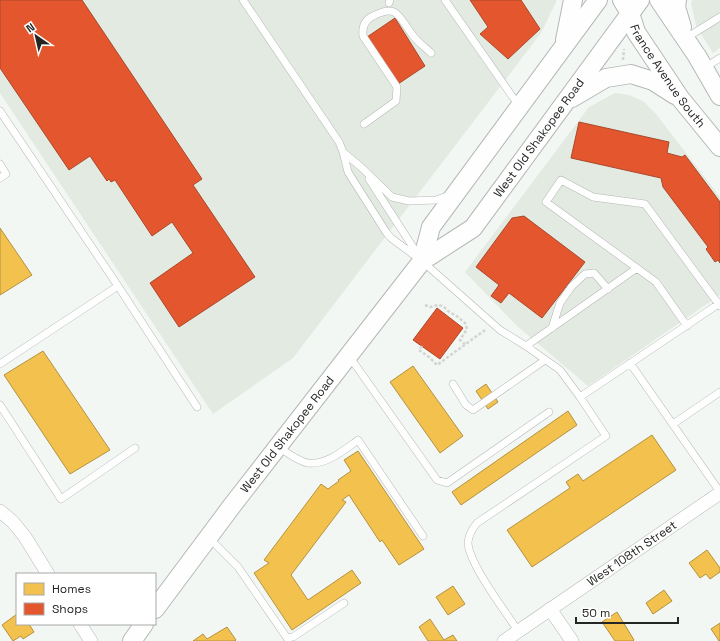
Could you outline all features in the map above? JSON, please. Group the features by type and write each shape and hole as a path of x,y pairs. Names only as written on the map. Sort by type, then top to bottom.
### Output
{"main road":[{"path":"563,47 573,0"},
{"name":"West Old Shakopee Road","path":"422,261 431,227 598,0"},
{"path":"659,0 697,56 720,96"},
{"path":"677,0 676,7 685,39"},
{"name":"West Old Shakopee Road","path":"156,608 208,537 422,261 473,228 566,101 631,4"},
{"name":"France Avenue South","path":"631,4 636,32 680,98 720,147"},
{"path":"566,101 606,78 631,74 653,80 680,98"},
{"path":"132,641 143,625"}],"street":[{"name":"West 108th Street","path":"504,641 720,493"},
{"path":"0,511 13,522 47,573"},
{"path":"550,609 572,641"},
{"path":"81,625 91,641"}],"lane":[{"path":"244,0 339,142 348,172 386,232 391,238 422,261 500,330 560,370 606,436 477,524 470,531 468,543 477,568 518,631"},
{"path":"445,0 520,107"},
{"path":"364,124 396,101 397,87 363,36 362,30 366,21 381,12 394,12 399,15 416,39 431,53"},
{"path":"685,39 720,17"},
{"path":"704,68 720,58"},
{"path":"0,111 118,286 197,407"},
{"path":"343,152 392,197 410,201 436,200 456,193"},
{"path":"0,164 6,174 0,178"},
{"path":"361,167 422,261"},
{"path":"580,397 720,305 645,204 593,197 561,180 546,202 656,282 687,326"},
{"path":"526,346 637,268"},
{"path":"552,328 560,303 572,286 585,274 594,273 608,289"},
{"path":"0,364 118,286"},
{"path":"349,356 437,480 447,482 549,412"},
{"path":"453,384 466,405 473,410 545,360"},
{"path":"630,363 720,493"},
{"path":"673,424 720,392"},
{"path":"0,405 61,499 134,448"},
{"path":"278,447 307,463 318,463 341,452 358,440 423,536"},
{"path":"208,537 238,566 287,638 293,637 344,603"}],"path":[{"path":"425,305 430,307 438,305 443,306 465,323 467,329 460,340 465,344"},
{"path":"422,346 419,350 437,365 494,324"}],"shaded area":[{"path":"0,0 556,0 556,2 541,33 293,358 213,414 0,93"},
{"path":"692,0 720,0 720,48 713,53 696,26 691,3"},
{"path":"615,93 629,95 643,101 656,114 720,197 720,295 588,386 516,325 465,272 589,107"}],"building: Homes":[{"path":"0,228 32,275 0,295"},
{"path":"43,351 110,450 70,474 4,375"},
{"path":"413,366 463,436 440,453 390,382"},
{"path":"486,384 498,402 488,409 476,391"},
{"path":"568,411 577,425 461,505 452,492"},
{"path":"652,435 676,470 532,567 507,530 570,488 566,482 578,474 583,481"},
{"path":"358,451 424,549 399,565 382,540 380,542 349,495 342,500 346,502 291,575 308,600 352,570 361,583 292,630 254,573 269,563 264,560 321,484 328,489 351,471 344,460"},
{"path":"707,550 720,568 720,572 710,579 706,574 700,578 689,563"},
{"path":"453,586 465,604 448,615 436,597"},
{"path":"664,590 672,601 653,614 646,603"},
{"path":"617,612 634,640 633,641 615,641 602,622"},
{"path":"16,615 16,625 30,625 34,632 23,639 21,636 13,641 2,625"},
{"path":"430,619 444,640 453,635 457,641 428,641 419,627"},
{"path":"720,623 720,641 719,641 711,629"},
{"path":"227,627 236,640 235,641 193,641 203,634 207,639"}],"building: Shops":[{"path":"0,0 82,0 202,179 193,185 255,277 179,327 150,283 193,253 172,222 152,236 115,180 111,182 109,179 107,181 90,156 69,170 0,68"},
{"path":"470,0 521,0 540,29 508,59 480,34 488,27"},
{"path":"395,18 425,66 398,84 367,37"},
{"path":"579,122 669,142 667,153 682,157 685,155 720,202 720,263 718,260 715,262 706,249 708,247 663,187 661,178 571,158"},
{"path":"524,216 585,262 542,318 509,293 501,303 491,296 499,285 476,267 512,218"},
{"path":"437,308 463,328 440,359 413,340"}]}
